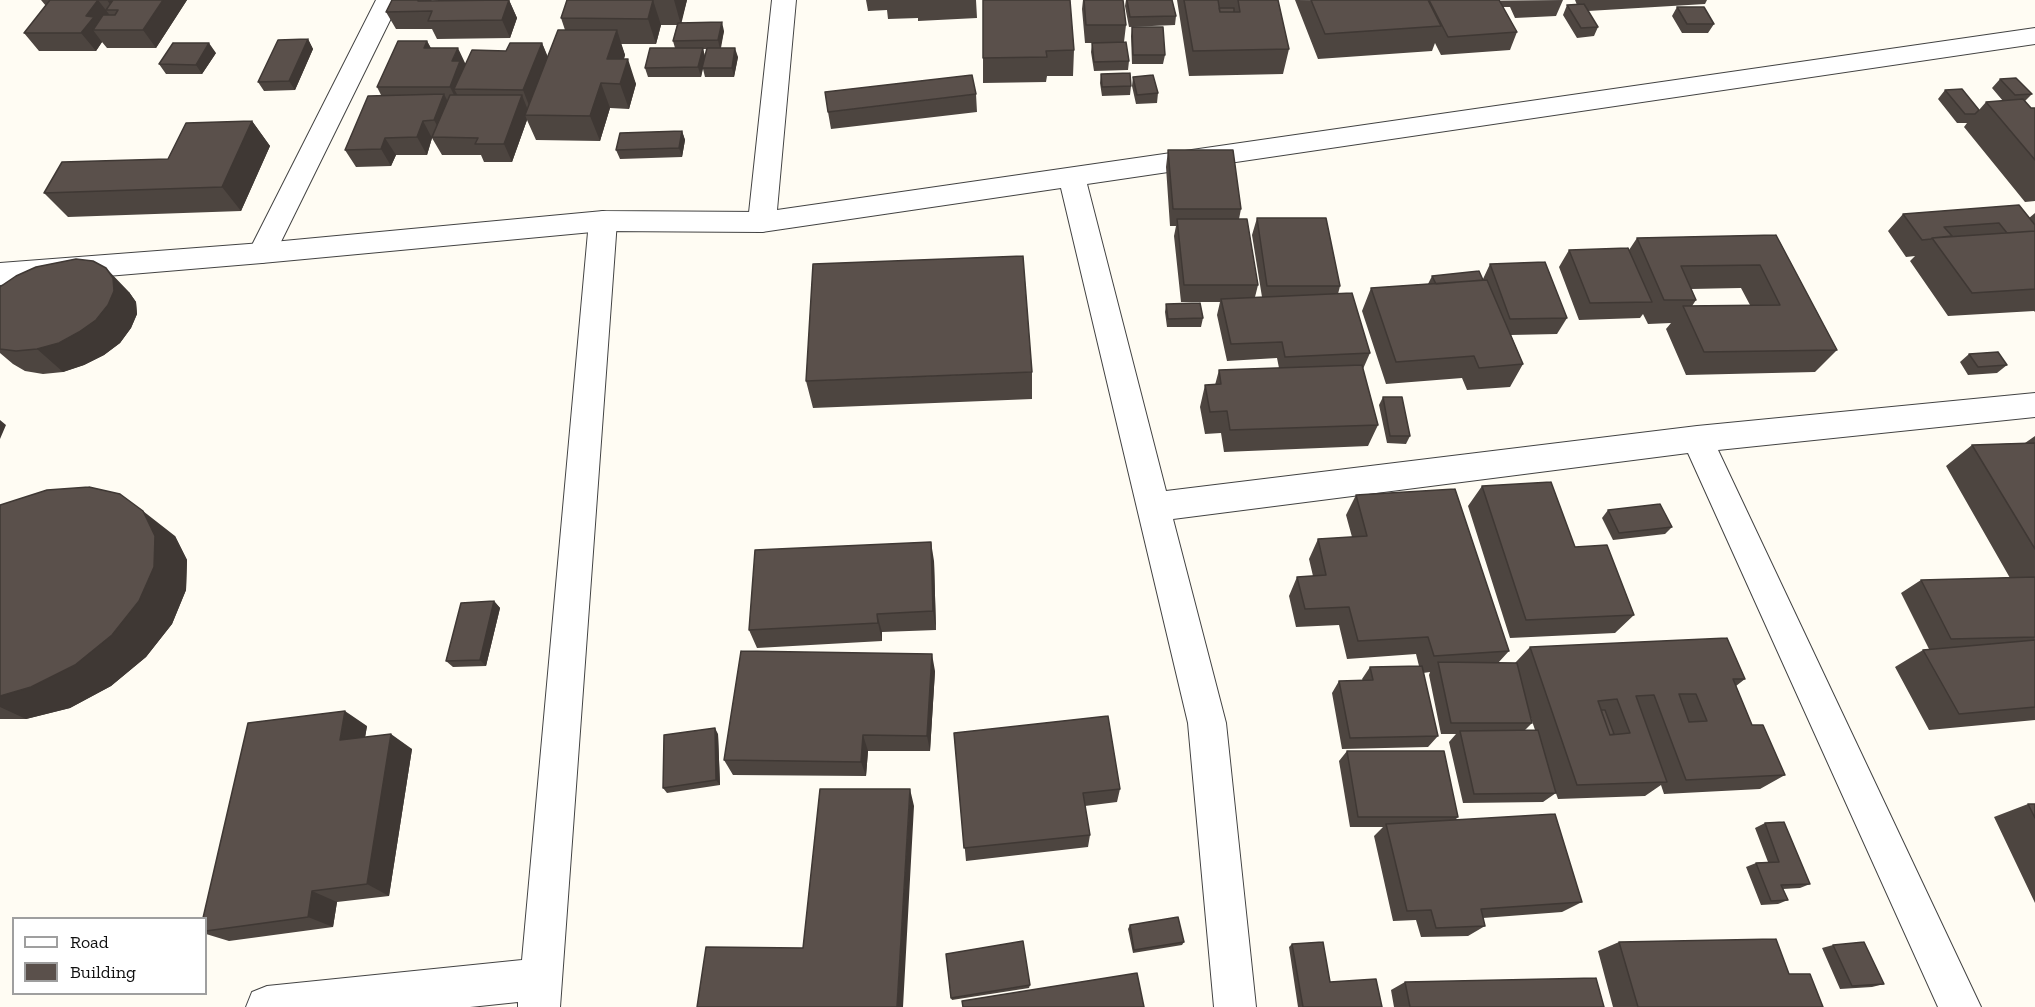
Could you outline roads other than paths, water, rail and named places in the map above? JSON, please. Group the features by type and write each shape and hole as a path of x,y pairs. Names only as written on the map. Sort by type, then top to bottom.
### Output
{"street":[{"path":"262,254 388,0"},
{"path":"762,222 784,0"},
{"path":"0,274 262,254 603,221 762,222 2035,36"},
{"path":"1072,177 1207,723 1235,1007"},
{"path":"267,1007 539,993 603,221"},
{"path":"1154,507 1697,439 2035,405"},
{"path":"1697,439 1960,1007"}]}
